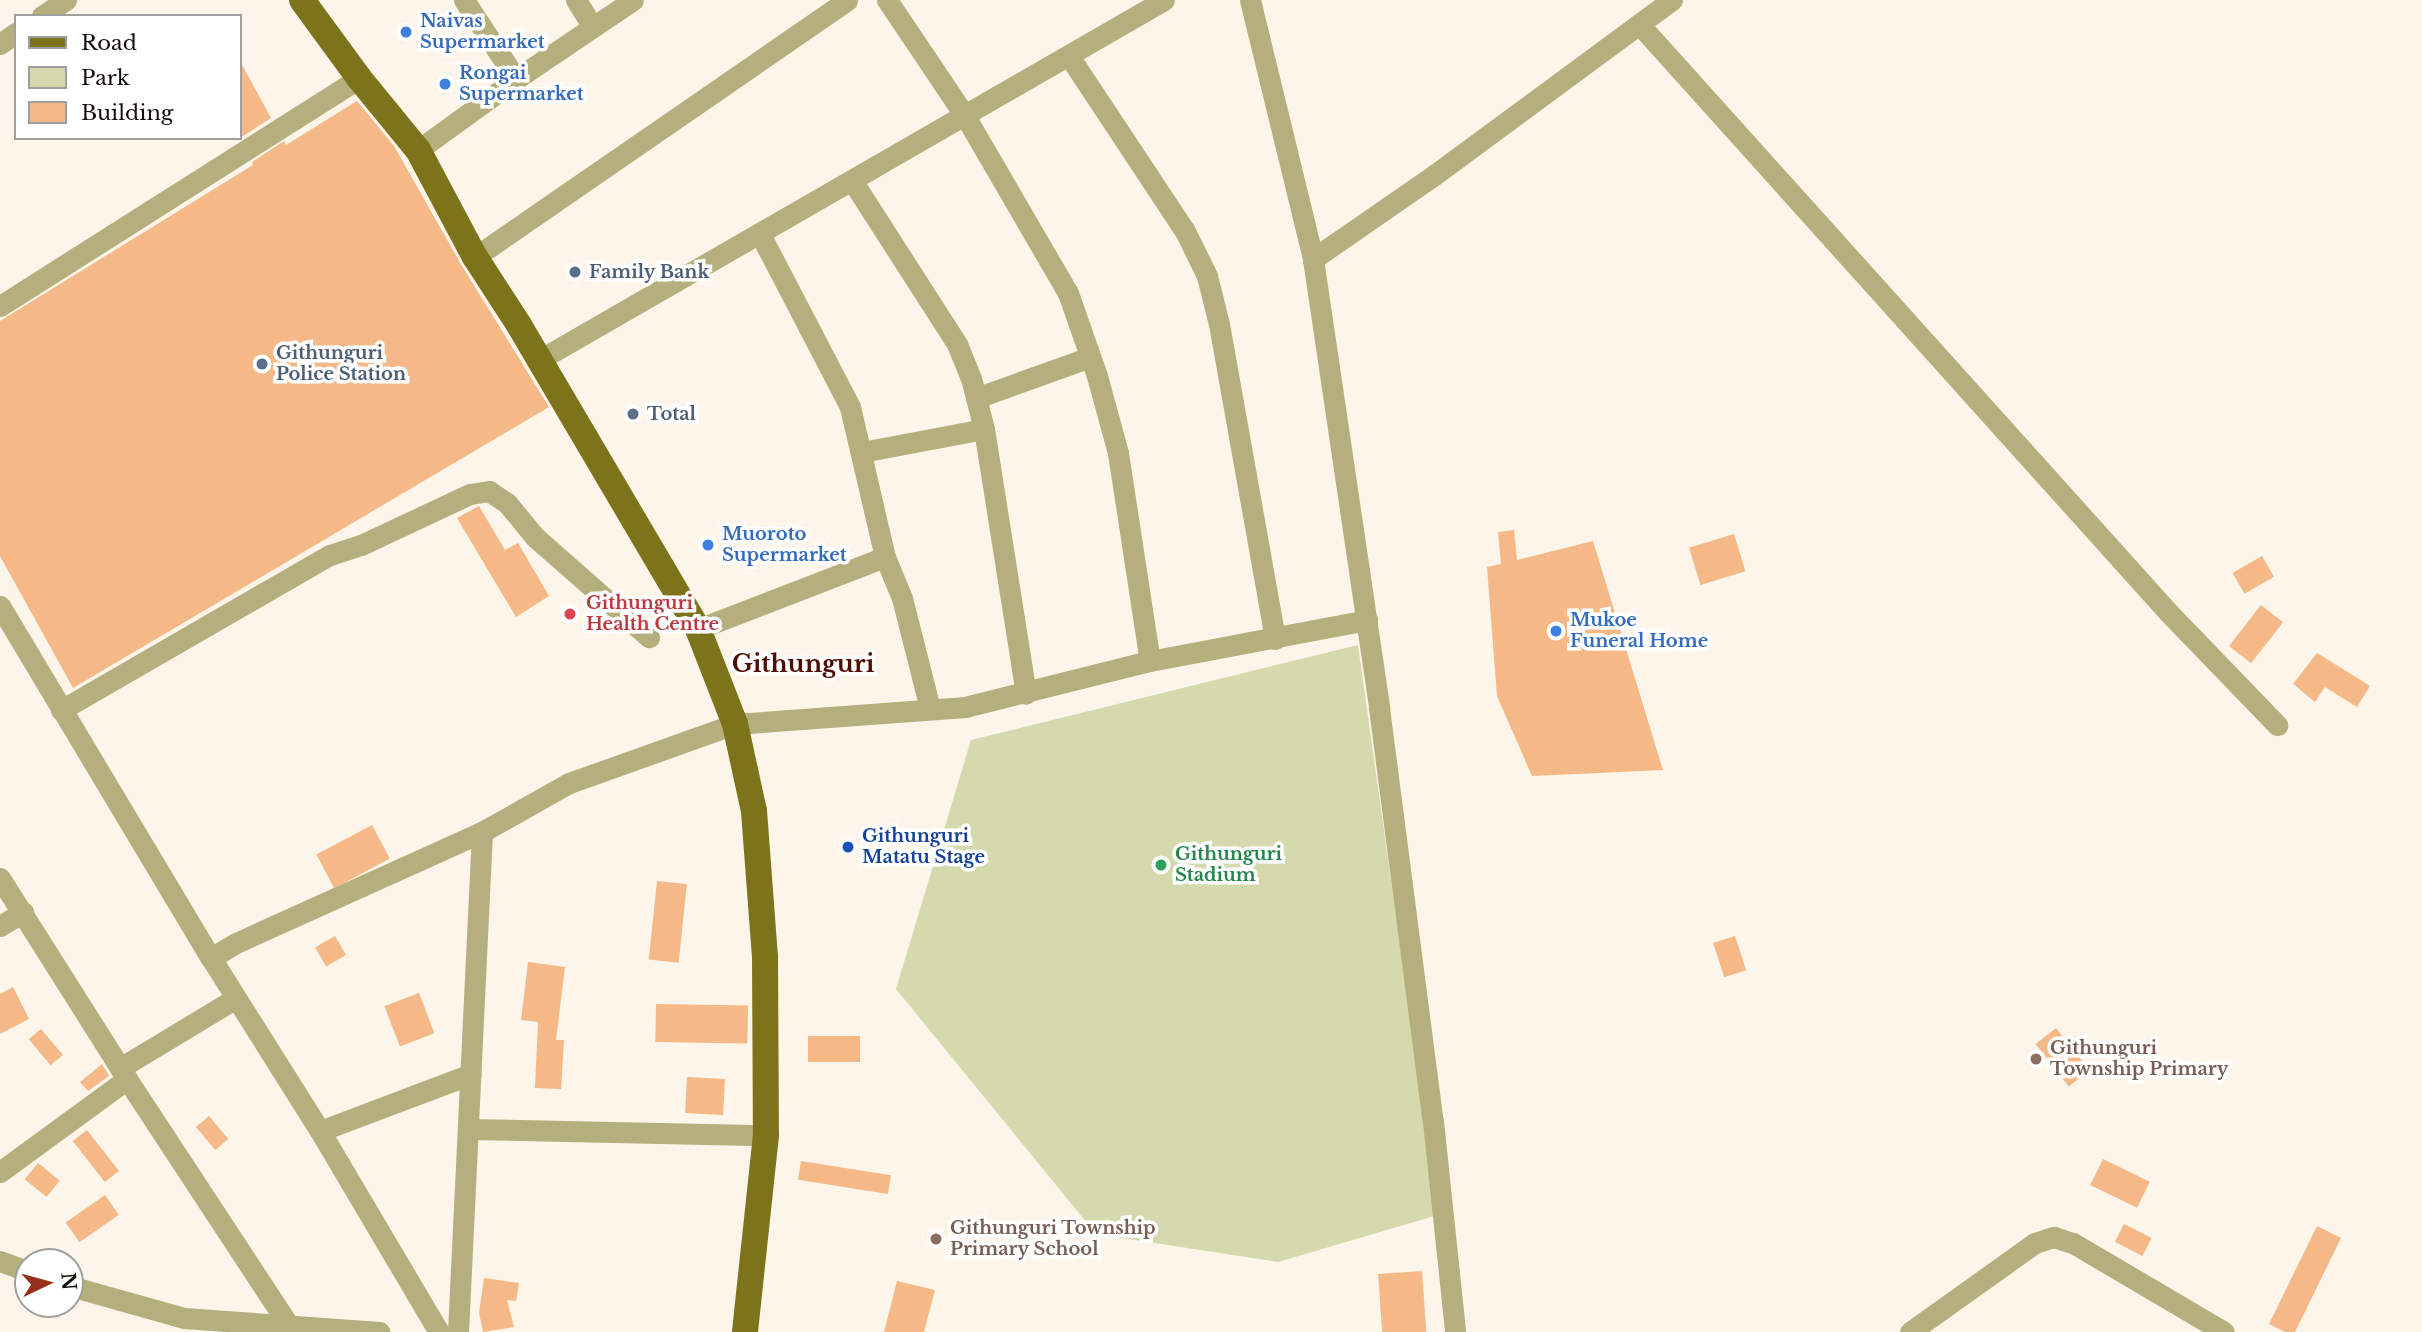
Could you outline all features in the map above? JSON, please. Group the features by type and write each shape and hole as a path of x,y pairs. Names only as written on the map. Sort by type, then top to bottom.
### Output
{"main road":[{"path":"302,0 359,78 418,150 475,257 698,629 735,724 754,811 765,957 766,1135 745,1332"}],"street":[{"path":"45,14 66,0"},
{"path":"464,0 516,79"},
{"path":"576,0 592,26"},
{"path":"418,150 516,79 633,0"},
{"path":"475,257 847,0"},
{"path":"887,0 965,116 1068,293 1118,453 1150,661"},
{"path":"539,360 853,182 1164,0"},
{"path":"1250,0 1313,259 1367,620 1433,1122 1455,1332"},
{"path":"1313,259 1433,176 1672,0"},
{"path":"1639,24 2169,613 2277,725"},
{"path":"1069,57 1185,231 1207,276 1219,324 1275,639"},
{"path":"0,306 359,78"},
{"path":"853,182 957,344 976,398 984,429 1026,694"},
{"path":"760,234 850,407 885,557 902,598 930,709"},
{"path":"976,398 1090,357"},
{"path":"862,452 984,429"},
{"path":"61,710 330,555 361,545 470,494 489,491 507,503 535,537 649,637"},
{"path":"698,629 885,557"},
{"path":"0,606 211,958 320,1131 439,1332"},
{"path":"211,958 236,943 482,832 569,783 735,724 965,707 1026,694 1150,661 1367,620"},
{"path":"458,1332 482,832"},
{"path":"0,877 124,1074 288,1324"},
{"path":"0,926 23,912"},
{"path":"0,1172 124,1074 236,998"},
{"path":"320,1131 471,1074"},
{"path":"469,1129 766,1135"},
{"path":"1910,1332 2035,1243 2053,1237 2073,1243 2224,1332"},
{"path":"84,1290 184,1318 380,1332"}],"green space":[{"name":"Githunguri Stadium","path":"1358,645 1438,1215 1278,1262 1096,1234 896,989 971,740"}],"building":[{"path":"242,65 271,118 242,137"},
{"name":"Githunguri Police Station","path":"357,101 394,146 462,266 549,407 73,688 0,556 0,321 253,165 252,162 284,141 286,145"},
{"path":"479,506 505,550 518,543 549,596 516,617 457,518"},
{"name":"Mukoe Funeral Home","path":"1514,530 1517,560 1593,541 1663,770 1532,776 1497,696 1487,567 1501,564 1498,532"},
{"path":"1734,534 1745,571 1700,585 1689,548"},
{"path":"2262,556 2274,577 2245,594 2233,573"},
{"path":"2261,605 2283,622 2251,663 2229,646"},
{"path":"2317,653 2370,686 2357,707 2325,687 2315,702 2293,684"},
{"path":"372,825 390,859 334,888 316,855"},
{"path":"657,881 687,884 679,963 649,960"},
{"path":"335,936 346,955 326,967 315,948"},
{"path":"1735,936 1746,970 1724,977 1713,943"},
{"path":"528,962 565,967 556,1040 564,1040 561,1089 535,1088 538,1022 521,1020"},
{"path":"13,987 29,1019 0,1034 0,994"},
{"path":"419,993 434,1033 400,1046 384,1006"},
{"path":"656,1004 748,1006 747,1044 655,1042"},
{"path":"2056,1028 2089,1071 2069,1087 2036,1044"},
{"path":"41,1029 63,1055 51,1065 29,1039"},
{"path":"808,1036 860,1036 860,1062 808,1062"},
{"path":"102,1064 109,1076 88,1091 80,1082"},
{"path":"687,1077 725,1079 723,1115 685,1113"},
{"path":"209,1116 228,1139 215,1150 196,1127"},
{"path":"87,1130 119,1171 105,1182 73,1141"},
{"path":"2103,1159 2150,1182 2137,1208 2090,1185"},
{"path":"801,1161 891,1175 888,1194 798,1180"},
{"path":"38,1163 60,1181 47,1197 25,1179"},
{"path":"105,1195 119,1215 79,1242 66,1223"},
{"path":"2124,1224 2152,1238 2143,1256 2115,1242"},
{"path":"2317,1226 2341,1238 2295,1332 2285,1332 2269,1324"},
{"path":"1422,1271 1426,1332 1382,1332 1378,1274"},
{"path":"484,1278 519,1283 516,1301 507,1300 514,1327 483,1332 479,1313"},
{"path":"897,1281 935,1290 924,1332 884,1332"}],"place":[{"name":"Naivas Supermarket","path":"406,32"},
{"name":"Rongai Supermarket","path":"445,84"},
{"name":"Family Bank","path":"575,272"},
{"name":"Githunguri Police Station","path":"262,364"},
{"name":"Total","path":"633,414"},
{"name":"Muoroto Supermarket","path":"708,545"},
{"name":"Githunguri Health Centre","path":"570,614"},
{"name":"Mukoe Funeral Home","path":"1556,631"},
{"name":"Githunguri Matatu Stage","path":"848,847"},
{"name":"Githunguri Stadium","path":"1161,865"},
{"name":"Githunguri Township Primary","path":"2036,1059"},
{"name":"Githunguri Township Primary School","path":"936,1239"}],"district":[{"name":"Githunguri","path":"803,664"}]}
